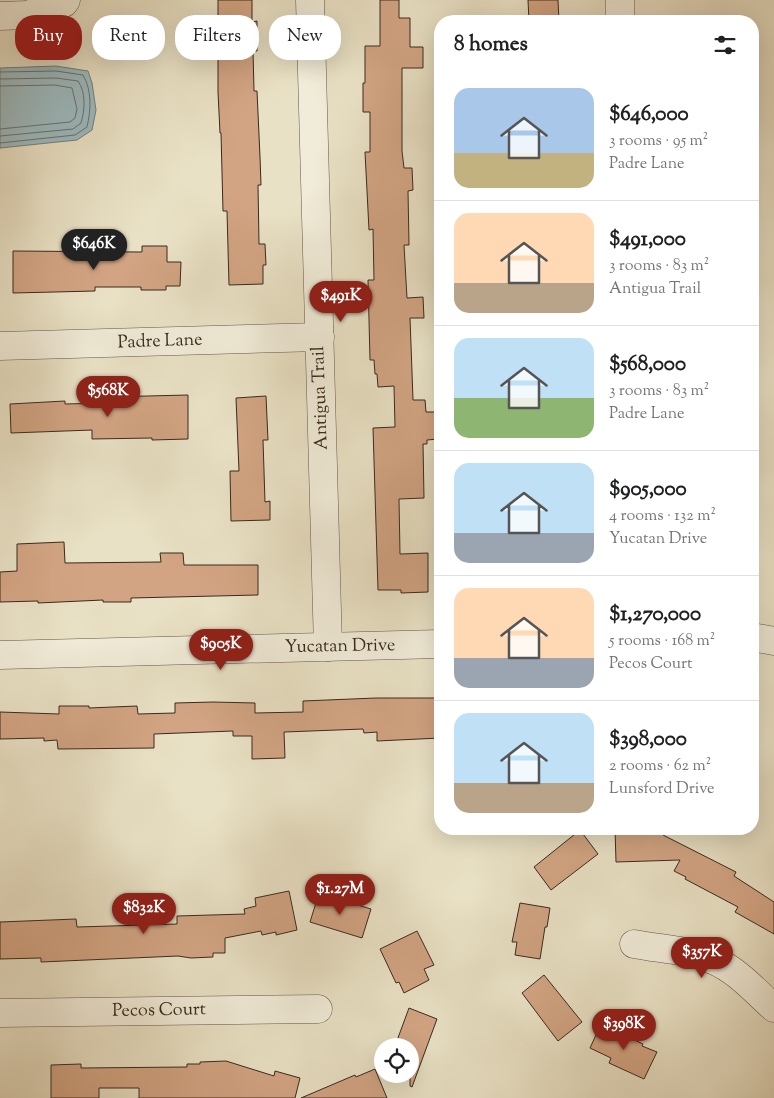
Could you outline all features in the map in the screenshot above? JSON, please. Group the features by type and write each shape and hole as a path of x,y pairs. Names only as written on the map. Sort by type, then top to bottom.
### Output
{"street":[{"path":"0,16 27,15 64,3 66,0"},
{"name":"Antigua Trail","path":"310,0 328,647"},
{"path":"620,0 620,15"},
{"name":"Padre Lane","path":"0,346 320,337"},
{"path":"759,638 774,640"},
{"name":"Yucatan Drive","path":"0,655 434,644"},
{"path":"634,944 690,954 715,961 743,979 774,1008"},
{"name":"Pecos Court","path":"0,1013 318,1009"}],"water":[{"path":"56,66 88,71 92,83 96,110 92,130 77,140 0,148 0,68"}],"building":[{"path":"218,0 252,0 252,15 218,15"},
{"path":"380,0 399,0 399,18 410,18 410,47 423,47 423,68 402,68 402,151 404,168 412,168 413,190 408,191 409,245 404,245 407,298 423,297 424,318 410,318 413,400 425,400 426,412 434,412 434,439 427,440 427,444 423,444 424,498 399,499 400,554 428,553 428,592 401,593 401,590 378,590 373,428 395,427 394,386 378,387 374,360 370,360 368,280 374,280 373,229 369,230 365,152 370,152 370,112 363,112 363,83 365,83 365,46 380,46"},
{"path":"528,0 558,0 559,15 529,15"},
{"path":"218,60 253,60 254,91 257,91 261,185 258,185 259,244 265,244 266,265 263,265 263,284 229,285 227,211 223,211"},
{"path":"142,246 167,246 167,262 181,262 180,286 166,286 166,290 141,290 141,287 95,287 95,291 13,293 13,251 142,252"},
{"path":"188,395 188,439 92,439 92,430 11,433 10,404 65,401 65,404 107,403 107,397"},
{"path":"266,396 268,440 263,440 265,502 270,501 270,520 231,521 230,471 239,471 236,398"},
{"path":"64,542 65,563 161,562 160,553 183,553 184,565 258,565 258,595 131,598 131,602 103,602 103,600 38,603 38,601 0,602 0,572 17,571 17,544"},
{"path":"434,698 434,738 377,741 377,732 364,733 363,729 284,732 285,758 252,759 252,736 233,736 233,731 154,734 154,748 58,749 57,740 44,741 44,738 0,739 0,712 59,714 59,706 89,706 89,708 137,706 138,714 175,713 175,703 213,702 255,703 255,713 303,712 303,701"},
{"path":"574,835 584,835 598,854 551,890 534,867"},
{"path":"615,835 663,835 736,872 734,876 774,902 774,934 735,912 738,907 685,879 686,877 674,871 680,860 616,862"},
{"path":"289,891 297,930 276,935 276,932 262,935 261,931 225,938 225,953 213,953 213,957 191,958 178,956 41,962 41,958 0,959 0,922 76,919 77,927 177,924 177,916 245,914 244,909 256,906 255,898"},
{"path":"319,893 371,909 362,938 310,922"},
{"path":"520,903 550,908 540,959 515,955 517,942 512,942"},
{"path":"417,931 434,965 424,969 429,980 404,993 399,982 396,983 380,949"},
{"path":"544,975 582,1022 558,1041 522,993"},
{"path":"409,1008 437,1019 419,1068 419,1038 398,1038"},
{"path":"601,1024 657,1052 644,1079 609,1063 611,1058 590,1048"},
{"path":"226,1061 274,1076 275,1071 300,1078 295,1098 139,1098 139,1088 99,1088 99,1098 51,1098 51,1065 81,1064 81,1068 187,1067 187,1064 200,1064 200,1062"},
{"path":"374,1069 374,1083 381,1083 387,1098 301,1098 355,1075 356,1077"}]}
